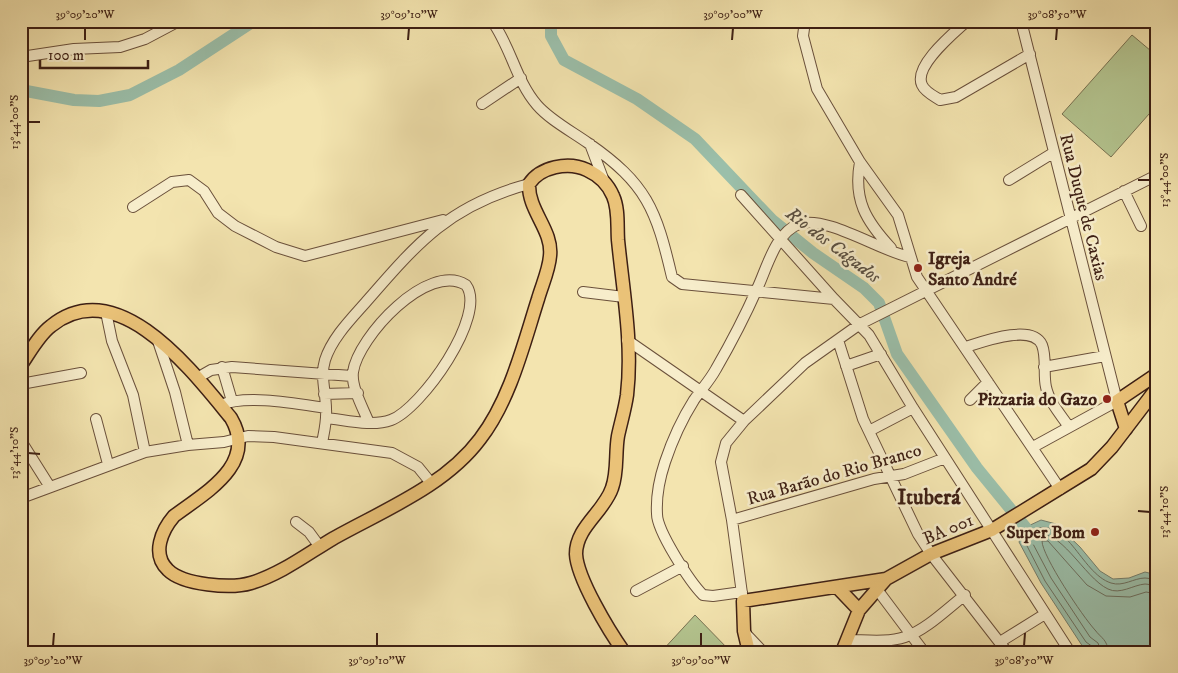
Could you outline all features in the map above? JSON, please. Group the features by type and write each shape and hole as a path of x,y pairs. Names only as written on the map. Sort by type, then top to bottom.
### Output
{"main road":[{"path":"21,365 46,331 62,319 81,312 106,312 138,324 157,337 197,378 226,403 238,438 236,460 231,469 174,516 166,525 162,533 160,549 164,566 176,576 198,583 236,586 266,578 431,483 454,466 481,438 505,394 526,336 550,256 548,238 532,204 530,184 538,174 563,166 586,169 604,181 616,202 627,340 627,393 618,436 612,488 608,499 581,534 576,554 581,573 594,600 624,652"},
{"path":"1126,429 1117,401 1157,374"},
{"name":"BA 001","path":"886,579 931,554 994,528 1060,489 1097,464 1157,388"},
{"path":"749,652 744,631 742,596 838,588 886,579"},
{"path":"844,646 859,610 876,588 886,579"},
{"path":"838,588 859,610"}],"street":[{"path":"21,57 74,49 120,46 145,38 179,21"},
{"path":"492,21 506,43 530,96 544,112 590,144 628,174 643,194 661,232 672,277 675,281 690,285 757,290 834,299"},
{"path":"806,21 803,36 817,89 860,162 898,215 923,294 966,347 1060,489"},
{"path":"967,21 929,59 922,72 920,79 923,87 940,100 956,97 1030,54"},
{"name":"Rua Duque de Caxias","path":"1021,21 1104,356 1117,401"},
{"path":"482,104 521,78"},
{"path":"590,144 604,181"},
{"path":"1009,180 1053,153"},
{"path":"860,162 857,188 860,204 879,236 896,255"},
{"path":"910,257 896,255 879,245 839,230 804,222 796,225 782,237 757,290 715,370 685,416 665,462 657,505 658,524 683,566 705,596 742,596 732,520 722,473 721,456 726,443 744,420 805,363 864,321 923,294 1157,175"},
{"path":"133,207 172,182 189,180 204,191 218,213 235,226 276,247 306,256 450,218"},
{"path":"322,443 326,413 323,376 327,354 351,319 430,232 450,218 495,196 530,184"},
{"path":"1124,191 1141,226"},
{"path":"741,195 782,237 834,299 864,321 913,408 994,528 1070,652"},
{"path":"222,367 226,403 254,401 369,422 389,421 406,411 423,394 456,346 469,314 471,295 466,285 458,282 441,282 399,302 368,339 355,364 352,376 369,422"},
{"path":"583,292 624,297"},
{"path":"106,312 112,341 133,395 145,452"},
{"path":"966,347 999,337 1018,335 1030,336 1041,344 1047,392 1069,427"},
{"path":"157,337 175,392 188,445"},
{"path":"627,340 744,420"},
{"path":"838,340 856,400 911,521 931,554 965,595 1007,652"},
{"path":"846,366 881,354"},
{"path":"1044,367 1104,356"},
{"path":"197,378 211,370 222,367 323,376 352,376"},
{"path":"21,384 80,373"},
{"path":"970,400 988,382"},
{"path":"324,394 358,393"},
{"path":"1033,447 1117,401"},
{"path":"869,431 913,408"},
{"path":"96,419 108,464"},
{"path":"21,498 108,464 145,452 259,436 322,443 400,456 418,467 431,483"},
{"path":"21,441 50,487"},
{"name":"Rua Barão do Rio Branco","path":"732,520 874,479 911,472 945,458"},
{"path":"296,522 309,532 320,547"},
{"path":"636,591 683,566"},
{"path":"876,588 924,652"},
{"path":"844,646 911,634 965,595"},
{"path":"1000,642 1045,614"},
{"path":"744,631 763,652"},
{"path":"879,640 880,652"}],"shaded area":[{"path":"1132,35 1157,56 1157,105 1111,157 1062,114"},
{"path":"695,615 731,652 661,652"}],"water":[{"path":"1041,520 1056,524 1080,547 1100,571 1113,579 1129,578 1145,572 1157,575 1157,652 1094,652 1083,647 1041,583 1019,542 1026,527"}],"waterway":[{"name":"Rio dos Cágados","path":"21,90 74,100 99,101 130,95 179,70 254,21"},
{"name":"Rio dos Cágados","path":"551,21 551,36 564,60 637,99 695,139 772,220 813,253 864,288 879,303 897,354 977,468 1035,539"}],"place":[{"name":"Igreja Santo André","path":"918,268"},
{"name":"Pizzaria do Gazo","path":"1107,399"},
{"name":"Super Bom","path":"1095,532"}],"district":[{"name":"Ituberá","path":"929,496"}]}
